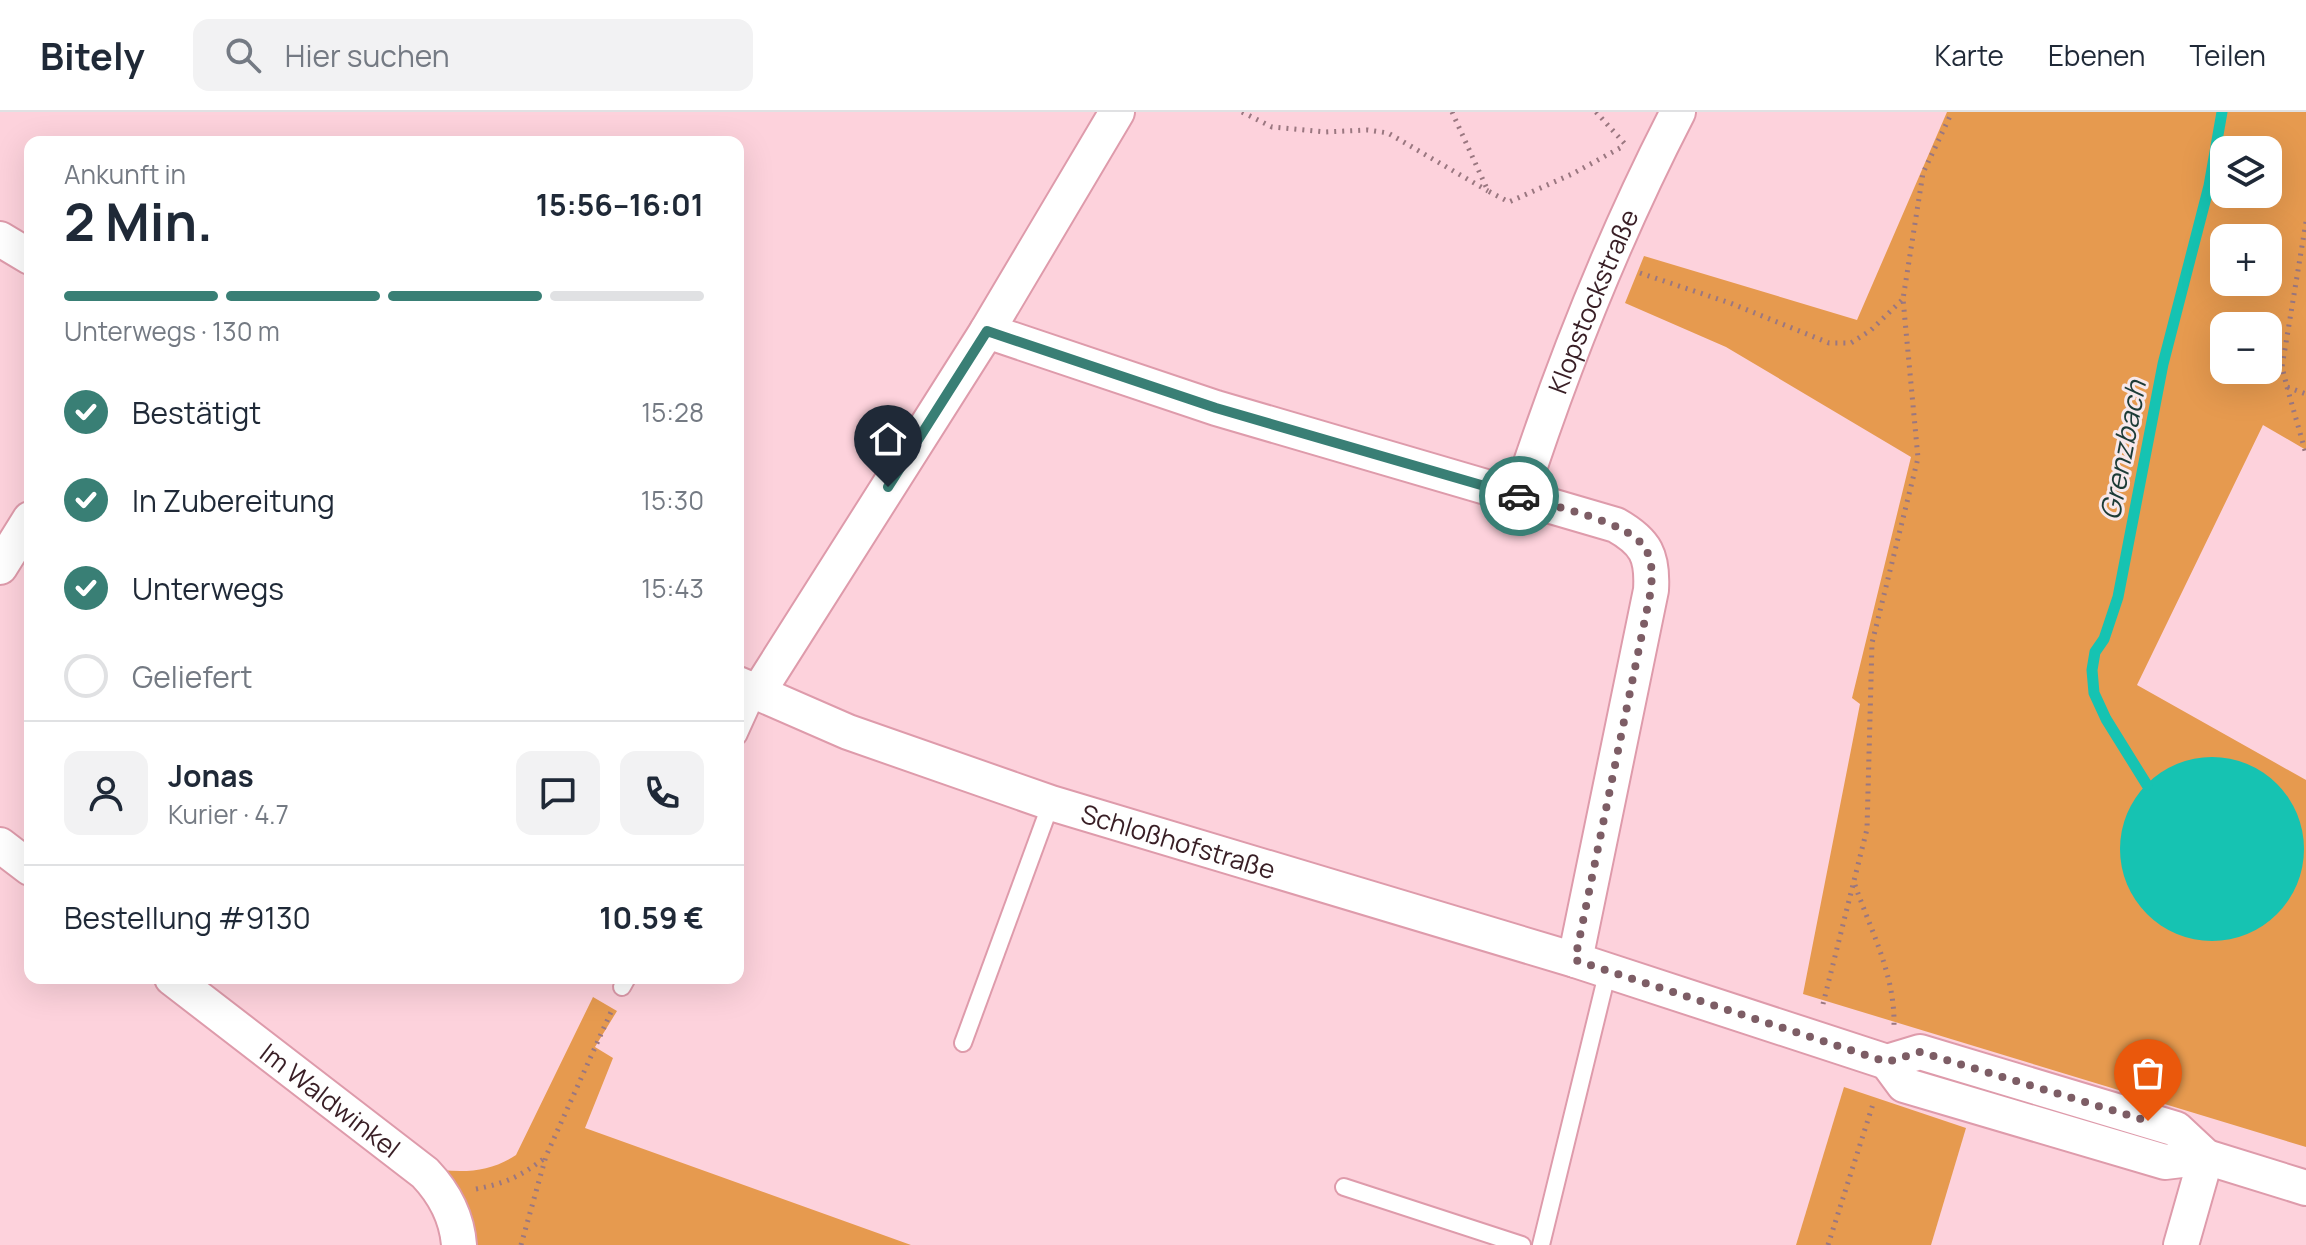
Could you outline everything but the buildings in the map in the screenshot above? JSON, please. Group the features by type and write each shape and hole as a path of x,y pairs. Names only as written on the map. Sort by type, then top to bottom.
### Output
{"street":[{"path":"748,689 987,331 1117,112"},
{"name":"Klopstockstraße","path":"1520,496 1574,341 1628,214 1678,112"},
{"path":"0,239 24,253"},
{"path":"987,331 1216,408 1616,525 1633,535 1645,548 1653,567 1648,606 1575,960"},
{"path":"0,567 24,529"},
{"name":"Schloßhofstraße","path":"748,689 848,732 1051,803 1608,970 1887,1062 1920,1052 2176,1129 2206,1157 2306,1188"},
{"path":"0,845 24,863"},
{"name":"Im Waldwinkel","path":"180,984 425,1173 453,1214 459,1245"},
{"path":"2181,1245 2206,1157"}],"lane":[{"path":"963,1043 1051,803"},
{"path":"1541,1245 1608,970"},
{"path":"1344,1187 1522,1245"}],"path":[{"path":"1242,112 1272,127 1388,133 1509,202 1572,174 1625,145"},
{"path":"1452,112 1488,191"},
{"path":"1814,1039 1867,829 1872,643 1918,458 1903,299 1923,173 1952,112"},
{"path":"2306,222 2282,367 2306,454"},
{"path":"1673,284 1829,343 1851,343 1871,330 1903,299"},
{"path":"2287,387 2306,394"},
{"path":"1828,1245 1894,1034 1891,987 1855,884"},
{"path":"521,1245 546,1156 624,984"},
{"path":"443,1196 502,1184 520,1177 546,1156"}],"shaded area":[{"path":"1947,112 2306,112 2306,450 2263,425 2137,685 2306,780 2306,1147 1803,994 1860,704 1852,698 1911,457 1726,347 1625,303 1644,256 1857,320"},
{"path":"2212,757 2247,764 2277,784 2297,814 2304,849 2297,884 2277,914 2247,934 2212,941 2177,934 2147,914 2127,884 2120,849 2127,814 2147,784 2177,764"},
{"path":"593,997 617,1011 595,1047 613,1058 585,1128 911,1245 475,1245 442,1170 481,1169 516,1155"},
{"path":"1844,1087 1966,1128 1931,1245 1796,1245"}],"waterway":[{"name":"Grenzbach","path":"2147,785 2106,719 2094,693 2092,670 2095,652 2104,639 2118,597 2163,364 2209,186 2222,112"}],"way so far":[{"path":"1519,496 1616,525 1633,535 1645,548 1653,567 1651,590 1575,960 1887,1062 1920,1052 2148,1121"}],"route":[{"path":"888,487 987,331 1216,408 1519,496"}]}
